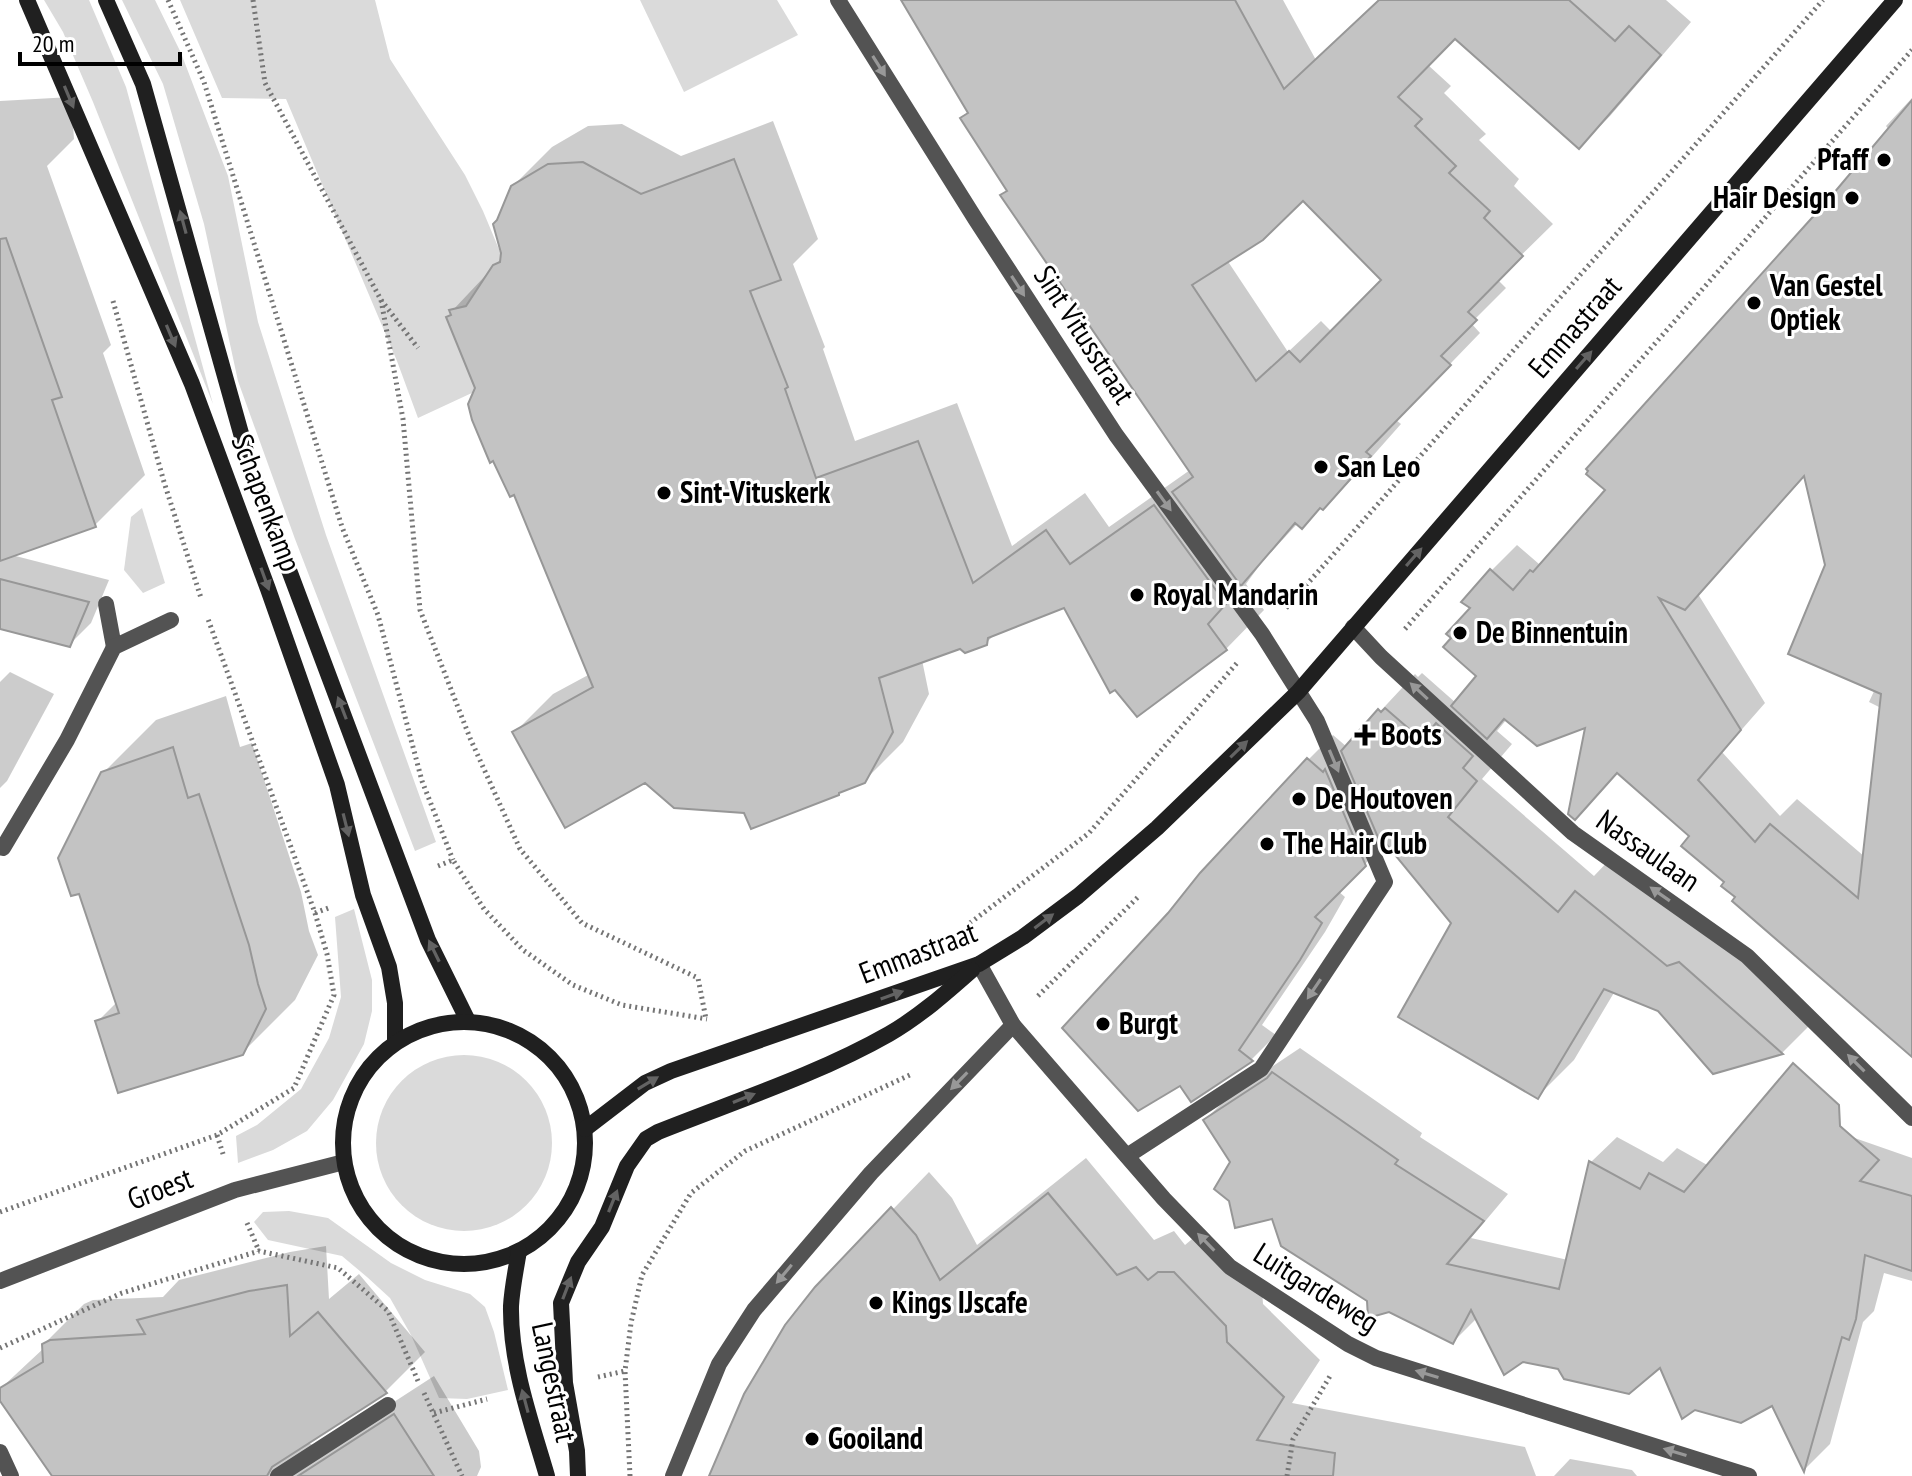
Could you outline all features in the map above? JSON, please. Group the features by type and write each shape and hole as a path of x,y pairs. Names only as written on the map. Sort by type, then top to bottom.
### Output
{"main road":[{"name":"Schapenkamp","path":"27,0 192,384 337,785 363,895 389,967 395,1003 395,1043"},
{"name":"Schapenkamp","path":"106,0 143,84 251,469 428,940 468,1021"},
{"name":"Emmastraat","path":"585,1129 645,1083 671,1071 979,964 1023,937 1135,848 1298,692 1895,0"},
{"path":"578,1476 577,1451 565,1383 561,1303 578,1262 602,1227 636,1152 658,1132 846,1056 890,1033 936,1002 979,964"},
{"path":"468,1021 496,1025 543,1050 576,1095 585,1129 581,1176 573,1198 553,1226 519,1251 477,1264 439,1262 409,1251 387,1236 369,1218 355,1194 344,1162 344,1135 351,1099 369,1068 395,1043 430,1026 468,1021"},
{"name":"Langestraat","path":"519,1251 511,1322 522,1390 547,1476"}],"street":[{"name":"Sint Vitusstraat","path":"838,0 968,208 1116,435 1262,634 1298,692"},
{"path":"0,847 3,848 67,740 114,647 106,604"},
{"path":"114,647 171,620"},
{"name":"Nassaulaan","path":"1353,627 1381,657 1573,833 1747,956 1912,1118"},
{"path":"1127,1156 1261,1069 1385,882 1317,721 1298,692"},
{"name":"Luitgardeweg","path":"979,964 1013,1025 1164,1199 1230,1267 1348,1344 1376,1358 1749,1476"},
{"path":"673,1476 719,1364 754,1310 871,1173 1013,1025"},
{"name":"Groest","path":"0,1281 235,1190 344,1162"},
{"path":"278,1476 388,1405"},
{"path":"0,1452 11,1476"}],"path":[{"name":"Schapenkamp","path":"168,0 204,82 342,527 378,615 422,781 453,860 484,909 523,950 573,985 622,1005 706,1019"},
{"path":"253,0 265,83 381,300 418,348"},
{"path":"964,928 1089,833 1823,0"},
{"path":"1381,657 1912,50"},
{"path":"0,1212 217,1135 294,1088 334,995 327,954 315,913 204,610 110,294"},
{"path":"381,300 403,419 420,610 470,738 520,849 582,923 698,978 706,1019 721,1015"},
{"path":"406,877 453,860"},
{"path":"315,913 363,895"},
{"name":"Langestraat","path":"630,1476 625,1371 631,1323 642,1275 691,1193 745,1151"},
{"path":"0,1348 122,1293 259,1251 338,1268 388,1311 462,1476"},
{"path":"1287,1476 1293,1439 1348,1344"},
{"path":"434,1413 493,1398"}],"shaded area":[{"path":"44,0 89,0 126,87 213,404 93,102 63,32"},
{"path":"122,0 155,0 181,53 228,176 258,322 326,535 436,842 415,851 238,381 204,224 163,84"},
{"path":"180,0 375,0 390,59 465,175 545,359 418,418 286,99 222,98"},
{"path":"640,0 777,0 798,35 684,92"},
{"path":"142,508 165,583 143,593 124,570 131,517"},
{"path":"354,909 372,980 372,1011 364,1044 333,1100 307,1131 273,1150 238,1163 236,1136 257,1125 301,1089 329,1038 341,997 335,917"},
{"path":"464,1055 498,1062 526,1081 545,1109 552,1143 545,1177 526,1205 498,1224 464,1231 430,1224 402,1205 383,1177 376,1143 383,1109 402,1081 430,1062"},
{"path":"289,1211 328,1218 391,1263 425,1280 470,1294 485,1307 508,1390 467,1399 439,1398 411,1335 390,1298 342,1256 268,1240 254,1222 263,1212"}],"building":[{"path":"901,0 1235,0 1284,89 1379,0 1569,0 1615,41 1629,26 1661,55 1579,149 1455,39 1398,97 1422,119 1415,126 1456,166 1449,173 1490,211 1484,218 1523,256 1468,312 1477,320 1441,356 1451,365 1366,452 1371,456 1323,510 1320,508 1302,529 1295,523 1241,586 1172,492 1193,477 1000,195 1007,191 960,118 968,113","holes":["1303,201 1381,280 1300,362 1289,351 1256,381 1192,285 1263,240"]},
{"path":"1912,100 1912,1057 1732,901 1735,897 1721,886 1724,882 1681,846 1689,836 1617,773 1575,820 1568,814 1585,728 1537,746 1504,719 1487,739 1451,706 1476,676 1443,647 1451,638 1446,634 1470,608 1461,602 1490,569 1513,590 1530,570 1533,572 1605,490 1586,474 1586,469 1828,200","holes":["1804,476 1825,565 1788,654 1881,694 1858,898 1770,824 1755,842 1698,780 1741,730 1659,598 1685,610"]},
{"name":"Sint-Vituskerk","path":"734,159 781,280 750,291 788,387 785,389 816,478 918,441 973,583 1046,530 1070,564 1154,505 1226,604 1208,624 1227,650 1137,717 1115,690 1110,693 1064,608 988,638 987,645 965,653 960,649 879,678 893,732 865,783 839,795 751,829 744,813 674,808 645,783 565,828 512,732 593,687 514,495 510,497 493,461 490,463 472,420 468,404 475,388 446,317 451,315 449,310 466,306 493,265 500,262 501,253 493,224 511,186 548,164 583,162 641,194"},
{"path":"6,238 62,397 52,400 96,527 0,561 0,239"},
{"path":"0,579 89,602 70,647 0,629"},
{"path":"1385,708 1422,740 1436,723 1473,756 1463,768 1477,781 1448,817 1558,912 1575,891 1667,966 1679,962 1783,1054 1713,1074 1658,1011 1604,989 1538,1099 1398,1017 1451,923 1387,845 1383,849 1341,751 1378,709 1381,712"},
{"path":"173,747 188,798 199,794 249,945 266,1009 243,1055 118,1093 95,1021 119,1013 79,894 71,896 58,858 101,772"},
{"path":"1307,758 1323,772 1325,769 1366,866 1315,917 1322,923 1239,1050 1253,1061 1191,1102 1180,1086 1138,1111 1062,1028"},
{"path":"1793,1063 1839,1105 1840,1126 1879,1160 1860,1181 1912,1196 1912,1271 1865,1255 1856,1319 1849,1340 1842,1337 1804,1472 1772,1406 1741,1423 1695,1410 1682,1419 1660,1368 1629,1394 1564,1379 1558,1369 1523,1362 1504,1375 1471,1310 1453,1344 1389,1312 1368,1318 1367,1301 1281,1246 1272,1219 1235,1228 1229,1201 1214,1189 1230,1162 1203,1120 1272,1072 1398,1160 1395,1164 1484,1221 1447,1264 1559,1289 1589,1161 1640,1189 1649,1173 1684,1192"},
{"path":"1048,1193 1117,1275 1136,1267 1148,1280 1158,1272 1174,1272 1226,1326 1227,1342 1284,1397 1257,1440 1335,1453 1333,1476 709,1476 744,1394 785,1325 815,1287 891,1207 916,1235 940,1280"},
{"path":"287,1285 290,1336 318,1312 387,1393 272,1467 267,1476 52,1476 0,1401 0,1388 43,1362 42,1344 50,1340 145,1334 137,1320 249,1291"},
{"path":"394,1414 434,1476 298,1476"}],"place":[{"name":"Pfaff","path":"1884,160"},
{"name":"Hair Design","path":"1852,198"},
{"name":"Van Gestel Optiek","path":"1754,303"},
{"name":"San Leo","path":"1321,467"},
{"name":"Sint-Vituskerk","path":"664,493"},
{"name":"Royal Mandarin","path":"1137,595"},
{"name":"De Binnentuin","path":"1460,633"},
{"name":"Boots","path":"1365,735"},
{"name":"De Houtoven","path":"1299,799"},
{"name":"The Hair Club","path":"1267,844"},
{"name":"Burgt","path":"1103,1024"},
{"name":"Kings IJscafe","path":"876,1303"},
{"name":"Gooiland","path":"812,1439"}]}
